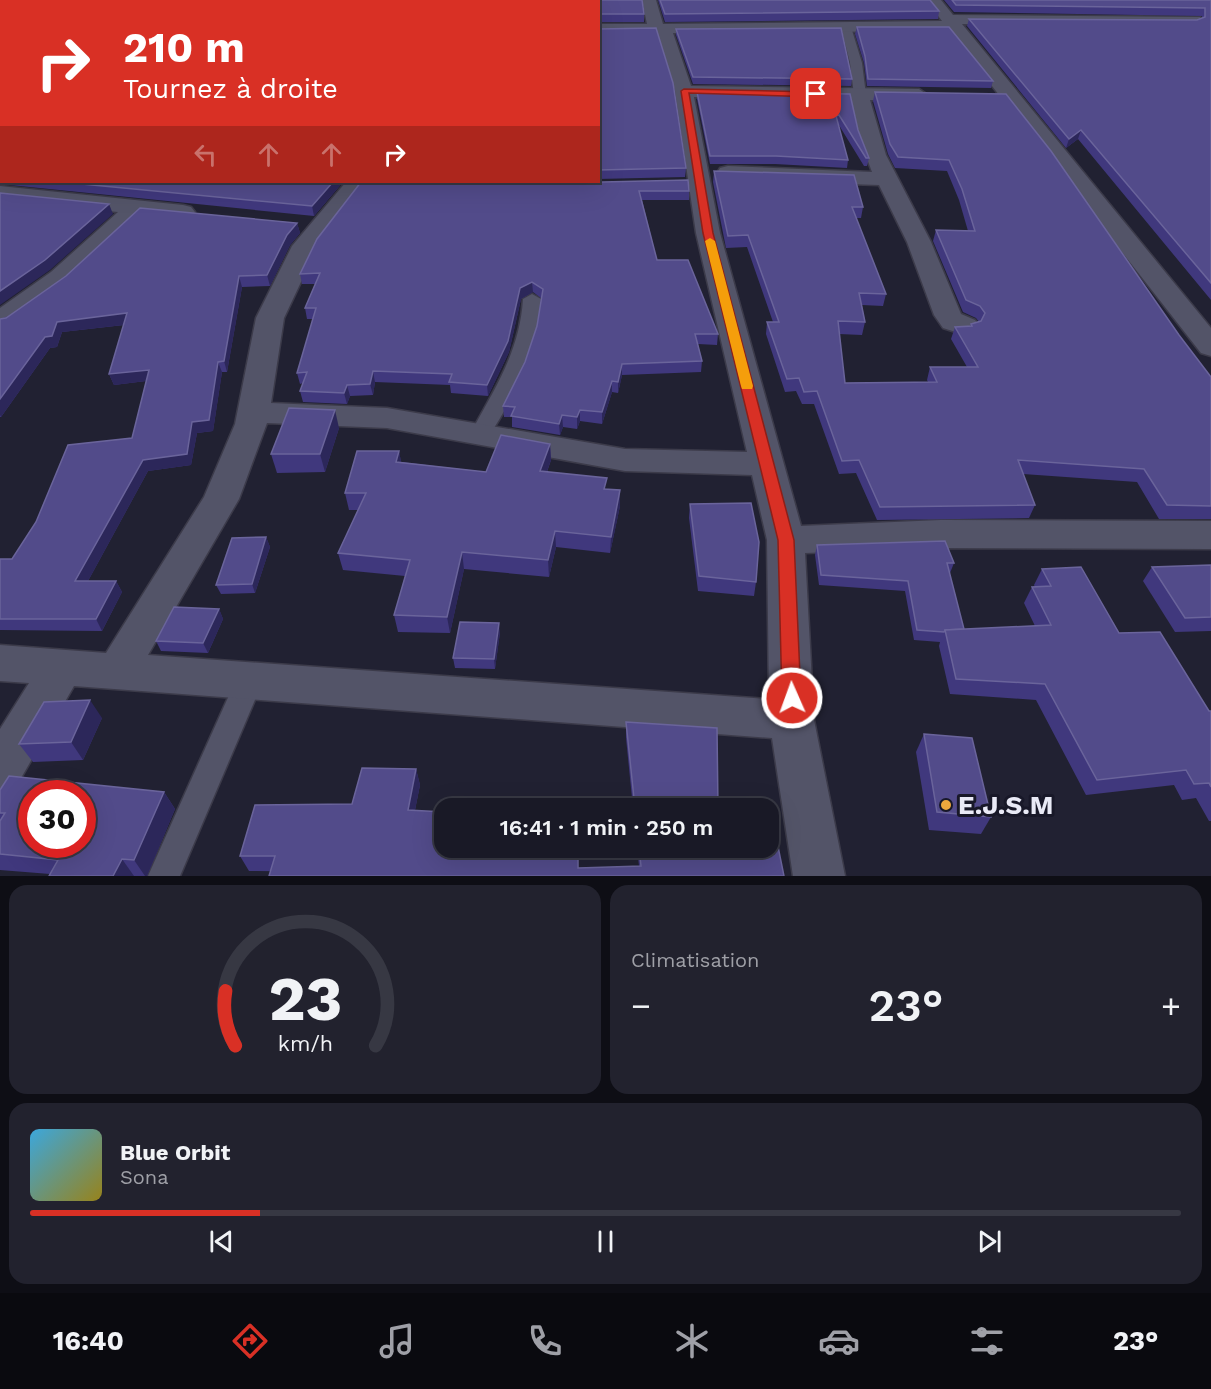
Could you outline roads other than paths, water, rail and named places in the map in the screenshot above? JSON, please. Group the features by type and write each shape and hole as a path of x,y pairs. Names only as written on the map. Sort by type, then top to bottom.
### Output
{"street":[{"path":"933,0 953,23 1000,95 1211,347"},
{"path":"600,29 657,19 846,27 953,23 1191,8 1205,34"},
{"path":"657,19 684,91 694,180 786,540 792,720 819,876"},
{"path":"684,91 861,95 936,94"},
{"path":"861,95 864,126 885,179 919,242 948,315 953,322 965,326"},
{"path":"694,180 775,173 885,179"},
{"path":"117,671 222,499 250,424 270,318 305,246 310,224 357,183"},
{"path":"0,193 206,215"},
{"path":"0,321 60,278 136,208"},
{"path":"252,412 387,418 625,460 766,464"},
{"path":"786,540 941,534 1211,535"},
{"path":"0,663 792,720"},
{"path":"0,770 62,668"}],"lane":[{"path":"846,27 856,63 861,95"},
{"path":"480,434 527,347 532,323 532,299"},
{"path":"164,876 249,681"}],"place":[{"name":"E.J.S.M","path":"946,805"}]}
